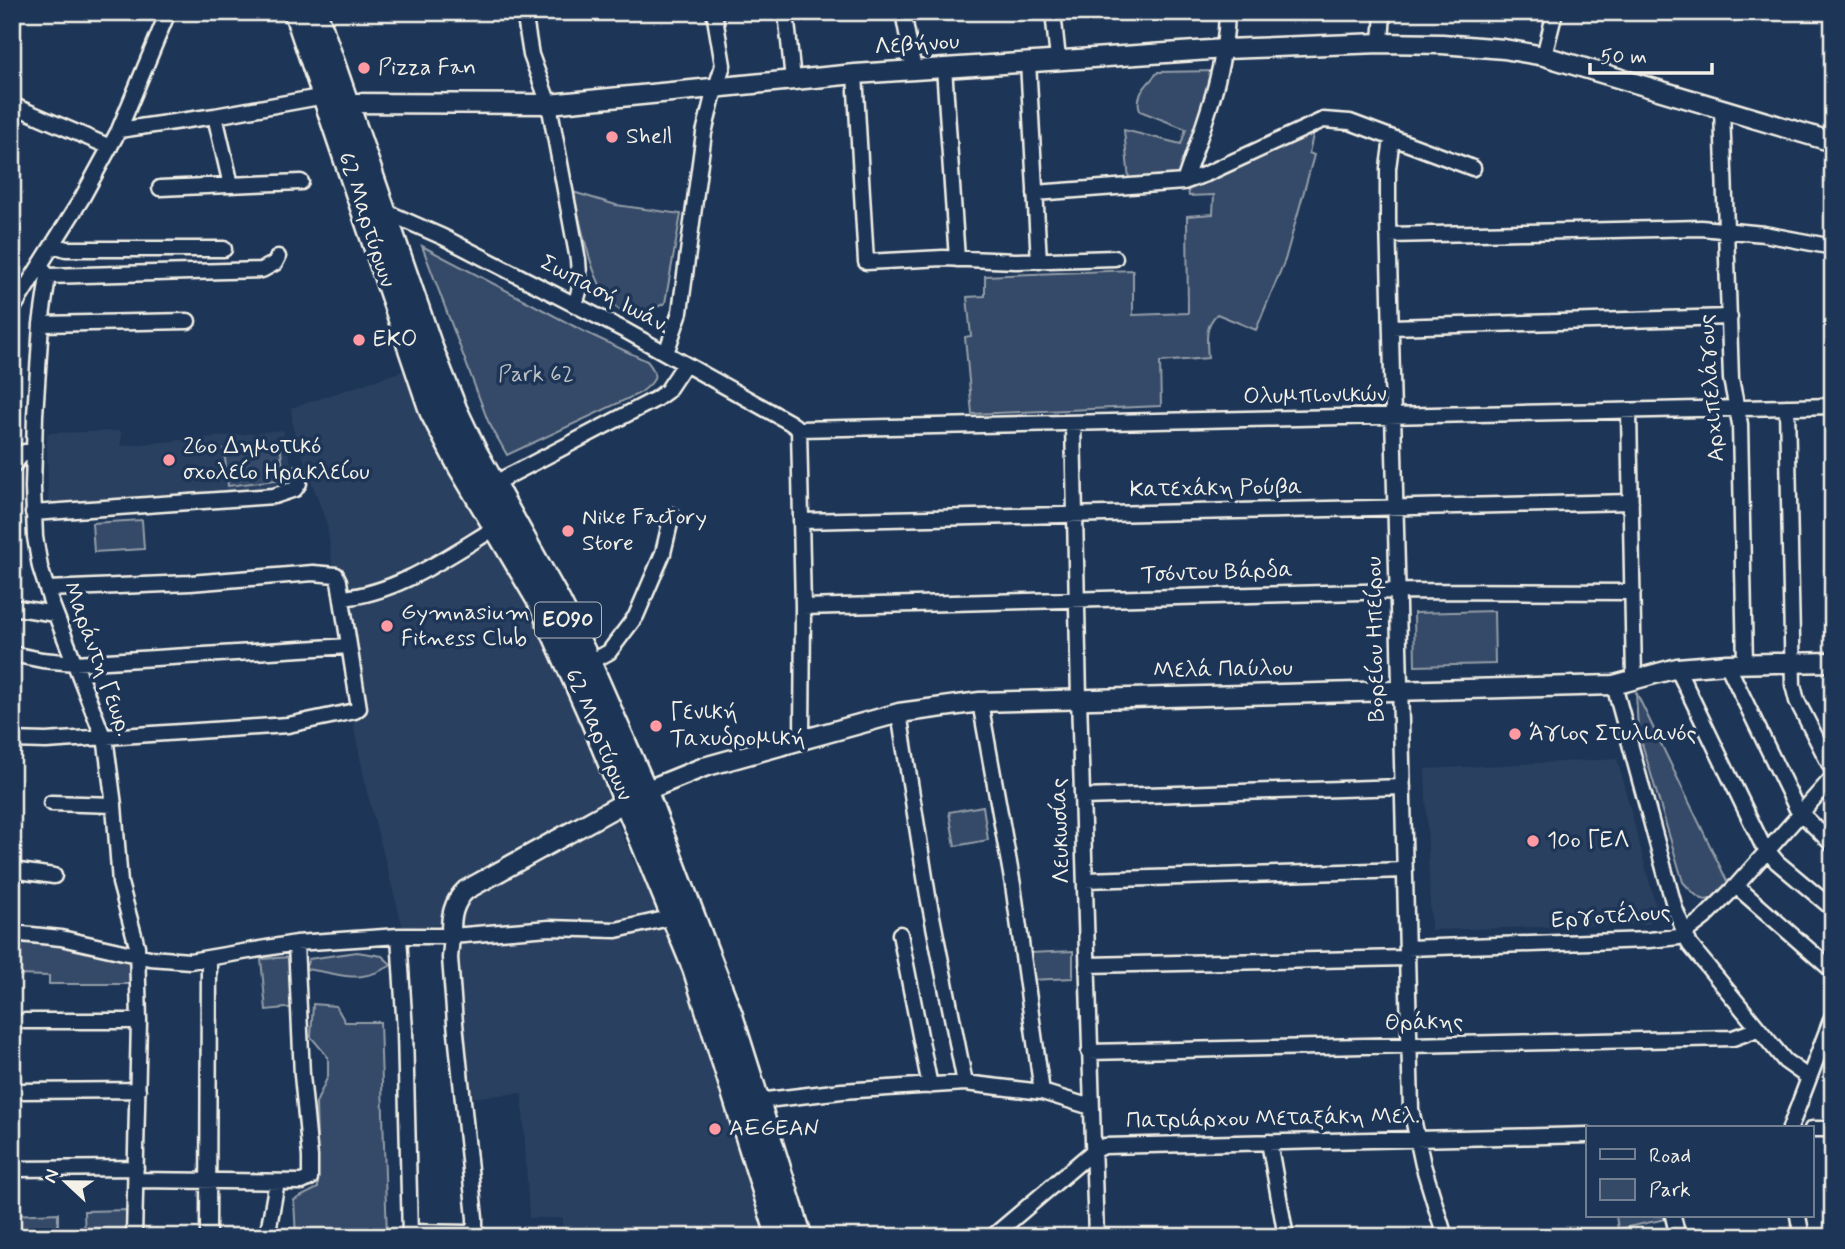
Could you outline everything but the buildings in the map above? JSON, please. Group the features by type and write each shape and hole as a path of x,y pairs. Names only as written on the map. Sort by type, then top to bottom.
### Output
{"main road":[{"name":"62 Μαρτύρων","path":"296,12 333,101 384,211 446,387 475,452 493,484 504,523 636,796 722,992 800,1237"},
{"name":"62 Μαρτύρων","path":"315,12 333,101 432,412 461,468 504,523 558,601 589,663 636,796 674,917 713,1021 779,1237"}],"street":[{"path":"12,310 44,271 54,244 119,130 168,12"},
{"path":"524,12 531,55 549,104 580,272 580,288 575,305"},
{"path":"666,353 680,312 700,155 723,65 714,12"},
{"path":"786,12 793,80"},
{"path":"903,12 914,70"},
{"path":"1054,12 1058,59"},
{"path":"1184,182 1218,80 1225,49 1227,12"},
{"path":"1381,43 1383,12"},
{"path":"1544,56 1555,12"},
{"name":"Λεβήνου","path":"333,101 549,104 855,74 1058,59 1381,43 1466,45 1504,48 1544,56 1833,142"},
{"path":"1028,62 1039,261"},
{"path":"944,67 957,259"},
{"path":"855,74 866,261 1115,258"},
{"path":"119,130 333,101"},
{"path":"13,108 110,147"},
{"name":"Αρχιπελάγους","path":"1722,109 1731,379 1740,424 1745,664"},
{"path":"215,116 231,185"},
{"path":"1035,193 1184,182 1317,121 1343,120 1474,168"},
{"name":"Βορείου Ηπείρου","path":"1392,138 1388,168 1388,235 1411,1109 1417,1140 1445,1237"},
{"path":"160,188 301,182"},
{"name":"Σωπασή Ιωάν.","path":"384,211 443,237 575,305 799,429"},
{"path":"1388,235 1701,228 1833,247"},
{"path":"54,244 66,249 224,249"},
{"path":"44,271 262,270 275,263 278,257"},
{"name":"Μαράντη Γεωρ.","path":"44,271 33,452 33,513 38,556 47,589 104,736 114,804 120,883 138,955 134,1237"},
{"path":"1391,327 1730,317"},
{"path":"41,324 188,321"},
{"path":"493,484 656,399 667,391 685,364"},
{"name":"Ολυμπιονικών","path":"799,429 1833,406"},
{"path":"1787,407 1792,664 1795,696 1833,771"},
{"path":"1629,412 1634,679"},
{"name":"Λευκωσίας","path":"1073,424 1096,1237"},
{"path":"799,429 803,607 802,738"},
{"path":"12,467 24,452 33,452"},
{"path":"33,513 274,496 295,489 299,483 299,473"},
{"name":"Κατεχάκη Ρούβα","path":"802,521 1631,502"},
{"path":"589,663 609,652 636,616 663,553 672,515"},
{"path":"342,598 366,596 397,585 504,523"},
{"path":"12,740 46,741 288,725 357,710 359,705 338,577 324,573 190,583 47,589"},
{"name":"Τσόντου Βάρδα","path":"803,607 1398,591 1633,592"},
{"path":"12,607 55,614"},
{"path":"12,654 75,663 349,646"},
{"name":"Μελά Παύλου","path":"452,936 450,926 455,906 466,890 636,796 704,767 900,713 980,702 1079,698 1614,685 1677,668 1833,662"},
{"path":"1727,664 1801,814 1833,845"},
{"path":"1677,668 1768,852 1833,909"},
{"path":"1614,685 1684,934 1696,955 1784,1060 1809,1078"},
{"path":"980,702 1013,885 1042,1092"},
{"path":"900,713 928,896 965,1083"},
{"name":"Εργοτέλους","path":"1087,965 1407,953 1673,939 1684,934 1736,886 1833,777"},
{"path":"1083,797 1403,787"},
{"path":"51,803 114,804"},
{"path":"12,870 54,876"},
{"path":"1085,880 1405,870"},
{"path":"1736,886 1833,971"},
{"path":"12,933 68,939 174,960 209,959 296,943 399,936 452,936 549,928 616,930 674,917"},
{"path":"900,934 930,1086"},
{"path":"399,936 405,1031 410,1234 470,1233 475,1226 452,984 452,936"},
{"path":"12,1169 136,1174 207,1182 302,1182 310,1178 296,943"},
{"path":"208,1237 209,959"},
{"path":"1791,1126 1832,1019"},
{"path":"25,1021 139,1021"},
{"name":"Θράκης","path":"1089,1052 1733,1038 1758,1029"},
{"path":"758,1101 842,1091 965,1083 1042,1092 1091,1107"},
{"path":"19,1091 138,1090"},
{"path":"1814,1129 1833,1129"},
{"name":"Πατριάρχου Μεταξάκη Μελ.","path":"992,1237 1092,1152 1104,1146 1586,1135"},
{"path":"1269,1142 1286,1237"},
{"path":"268,1237 277,1182"},
{"path":"1673,1218 1678,1237"},
{"path":"1798,1218 1802,1237"}],"shaded area":[{"path":"403,371 420,414 455,482 490,542 517,581 542,629 591,745 618,825 636,867 662,897 772,1237 563,1237 563,1218 529,1218 522,1093 468,1098 453,923 403,928 367,792 352,718 367,711 340,574 333,570 327,525 293,429 291,408"},
{"name":"26ο Δημοτικό σχολείο Ηρακλείου","path":"283,430 294,475 285,487 48,503 47,433 121,431 121,446"},
{"name":"10ο ΓΕΛ","path":"1617,759 1658,914 1648,924 1431,930 1425,769"}],"green space":[{"path":"1216,71 1181,175 1177,178 1129,180 1124,130 1181,144 1186,129 1140,111 1140,94 1146,85 1158,72"},
{"path":"1314,131 1309,153 1314,155 1285,260 1256,330 1217,314 1208,329 1208,358 1160,362 1161,406 972,414 965,337 971,336 967,297 985,296 985,276 1133,270 1133,315 1188,313 1187,216 1213,214 1214,195 1189,196 1188,189"},
{"path":"573,192 616,205 681,214 665,303 644,313 630,314 618,309 607,297 591,262"},
{"name":"Park 62","path":"422,246 583,331 647,361 654,379 640,393 507,455 488,421"},
{"path":"280,442 284,479 228,486 224,449"},
{"path":"142,520 144,549 94,552 92,523"},
{"path":"1494,611 1495,664 1415,666 1414,613"},
{"path":"1636,692 1729,885 1710,899 1705,900 1696,895 1683,882 1638,730"},
{"path":"983,806 988,840 955,846 949,812"},
{"path":"12,943 74,946 107,952 131,963 133,984 49,984 49,976 16,975 12,991"},
{"path":"1073,951 1073,978 1031,980 1030,953"},
{"path":"357,952 382,956 392,965 358,977 305,969 309,959"},
{"path":"291,957 296,1007 266,1010 261,959"},
{"path":"313,1004 336,1006 345,1022 380,1022 387,1237 296,1237 294,1200 318,1188 316,1103 328,1076 328,1057 311,1037"},
{"path":"130,1210 130,1237 85,1237 84,1211"},
{"path":"58,1213 58,1237 12,1237 12,1215"},
{"path":"1616,1218 1666,1218 1666,1219 1618,1229"}],"place":[{"name":"Pizza Fan","path":"364,68"},
{"name":"Shell","path":"612,137"},
{"name":"ΕΚΟ","path":"359,340"},
{"name":"26ο Δημοτικό σχολείο Ηρακλείου","path":"169,460"},
{"name":"Nike Factory Store","path":"568,531"},
{"name":"Gymnasium Fitness Club","path":"387,626"},
{"name":"Γενική Ταχυδρομική","path":"656,726"},
{"name":"Άγιος Στυλιανός","path":"1515,734"},
{"name":"10ο ΓΕΛ","path":"1533,841"},
{"name":"AEGEAN","path":"715,1129"}]}
